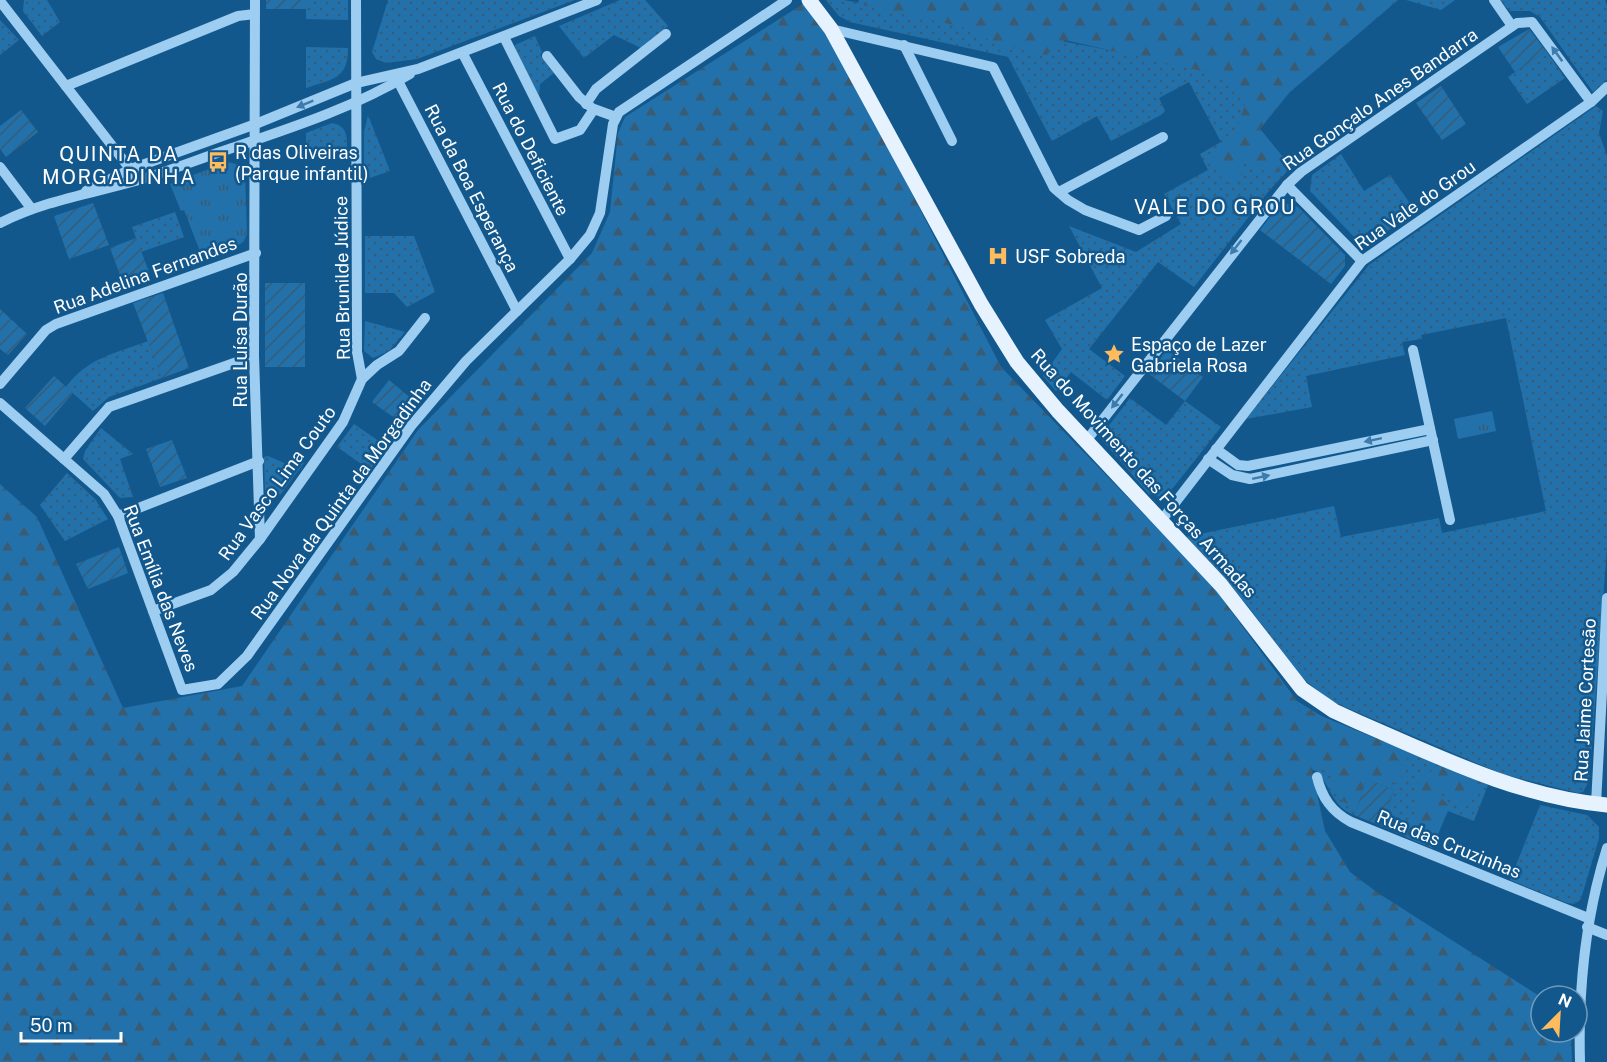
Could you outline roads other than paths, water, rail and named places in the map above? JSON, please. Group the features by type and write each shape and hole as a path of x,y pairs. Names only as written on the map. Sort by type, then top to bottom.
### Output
{"main road":[{"name":"Rua do Movimento das Forças Armadas","path":"809,0 831,29 1001,340 1031,379 1086,441 1229,594 1296,683 1318,701 1368,727 1520,789 1552,798 1602,805"}],"street":[{"name":"Rua Luísa Durão","path":"255,0 254,356 260,539"},
{"name":"Rua Brunilde Júdice","path":"356,0 357,352 362,379"},
{"path":"86,191 131,169 253,125 356,82 418,69 463,54 597,0"},
{"path":"547,56 590,106 616,117 625,107 787,0"},
{"path":"1494,0 1512,26 1525,21 1533,22 1591,102"},
{"path":"2,3 138,180"},
{"path":"66,86 238,16 255,14"},
{"name":"Rua Gonçalo Anes Bandarra","path":"1086,441 1287,185 1301,172 1512,26"},
{"path":"831,29 993,67 1054,188 1085,210 1139,230 1166,216"},
{"path":"504,37 555,139 580,130 596,89 666,34"},
{"path":"904,45 952,141"},
{"name":"Rua do Deficiente","path":"463,54 570,259"},
{"path":"0,223 31,208 86,191 138,180 356,104 418,69"},
{"name":"Rua da Boa Esperança","path":"398,81 517,310"},
{"name":"Rua Vale do Grou","path":"1161,521 1362,261 1591,102 1607,87"},
{"name":"Rua Nova da Quinta da Morgadinha","path":"182,690 218,684 236,670 411,426 466,361 570,259 596,225 616,117"},
{"path":"1059,192 1163,137"},
{"path":"0,167 31,208"},
{"path":"1287,185 1362,261"},
{"name":"Rua Adelina Fernandes","path":"0,384 46,330 56,324 256,253"},
{"name":"Rua Vasco Lima Couto","path":"153,610 217,586 233,572 260,539 343,422 362,379 375,366 399,351 425,318"},
{"path":"1413,350 1450,520"},
{"path":"64,459 109,407 254,356"},
{"name":"Rua Emília das Neves","path":"0,403 104,494 118,516 182,690"},
{"path":"1216,449 1238,465 1248,466 1432,434"},
{"path":"1208,459 1232,476 1250,479 1432,434"},
{"path":"118,516 259,461"},
{"name":"Rua Jaime Cortesão","path":"1602,805 1607,598"},
{"name":"Rua das Cruzinhas","path":"1317,777 1325,801 1342,817 1588,923 1607,935"},
{"path":"1580,1062 1582,964 1588,923 1607,848"}],"place":[{"name":"R das Oliveiras (Parque infantil)","path":"218,162"},
{"name":"USF Sobreda","path":"998,256"},
{"name":"Espaço de Lazer Gabriela Rosa","path":"1114,354"}],"district":[{"name":"QUINTA DA MORGADINHA","path":"119,166"},
{"name":"VALE DO GROU","path":"1215,207"}]}
